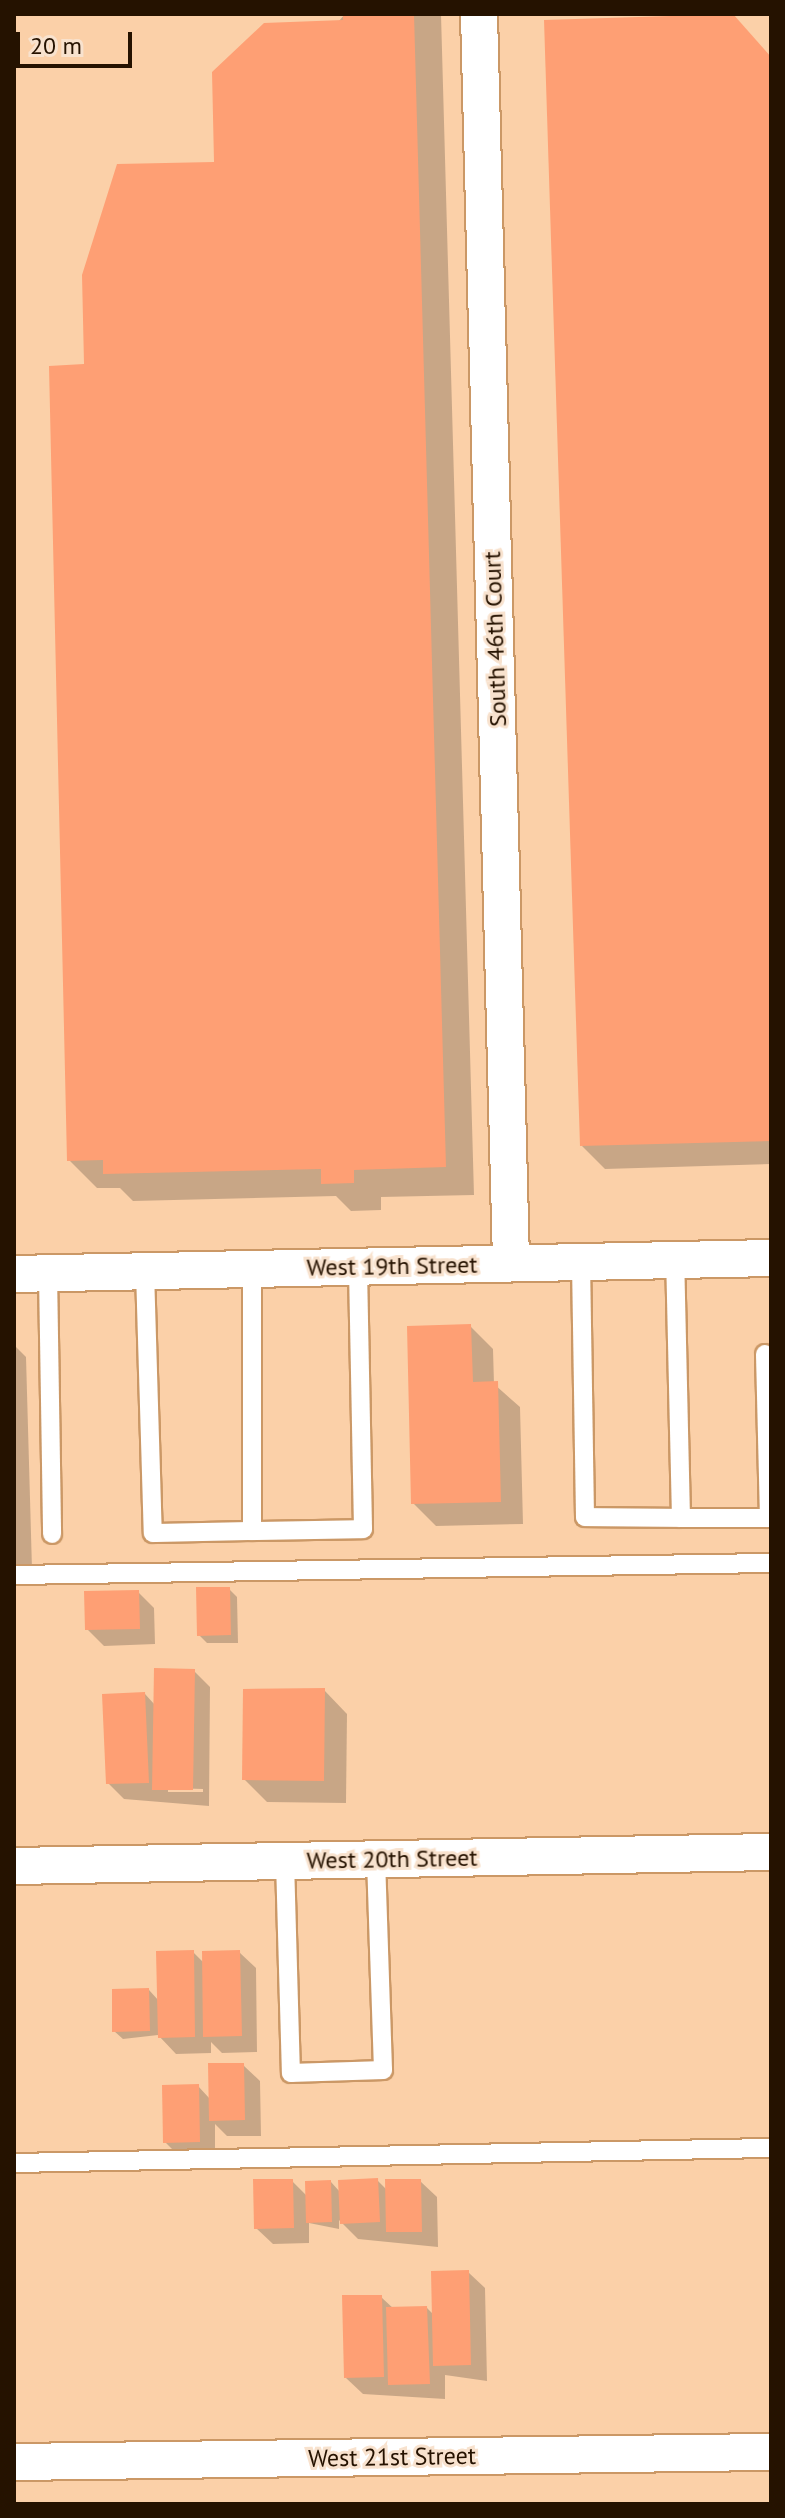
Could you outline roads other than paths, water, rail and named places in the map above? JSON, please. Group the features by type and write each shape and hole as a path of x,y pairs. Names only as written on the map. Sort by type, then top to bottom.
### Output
{"street":[{"name":"South 46th Court","path":"479,14 511,1263"},
{"name":"West 19th Street","path":"31,1274 771,1258"},
{"name":"West 20th Street","path":"14,1866 771,1852"},
{"name":"West 21st Street","path":"14,2462 771,2452"}],"lane":[{"path":"675,1260 681,1518"},
{"path":"581,1262 585,1517 769,1518 765,1354"},
{"path":"145,1271 153,1533 363,1529 358,1267"},
{"path":"252,1269 252,1531"},
{"path":"31,1274 52,1534"},
{"path":"14,1575 771,1563"},
{"path":"285,1861 291,2073 383,2070 376,1859"},
{"path":"14,2163 771,2148"}]}
